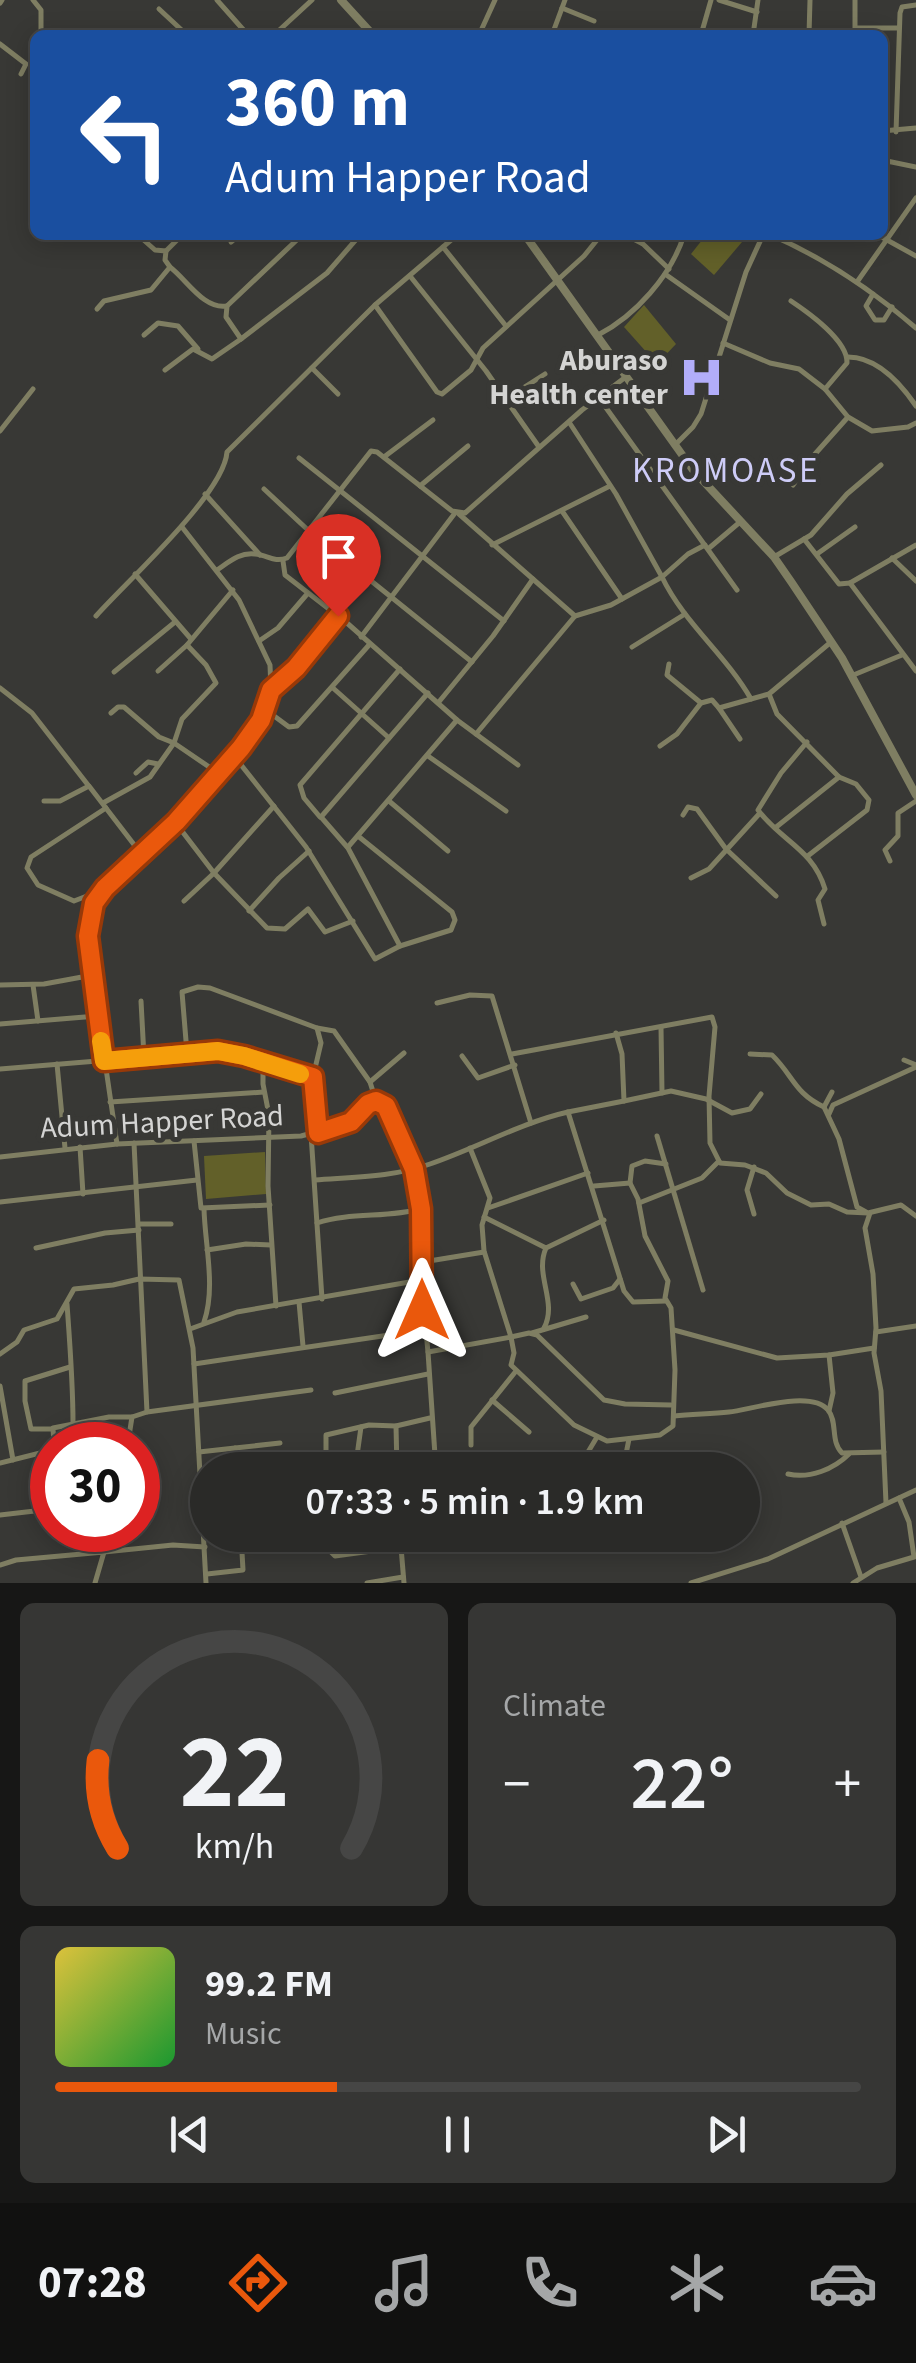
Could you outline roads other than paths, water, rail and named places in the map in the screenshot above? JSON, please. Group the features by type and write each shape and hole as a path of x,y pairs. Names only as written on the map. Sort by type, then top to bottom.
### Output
{"street":[{"path":"32,0 41,10 41,30"},
{"path":"217,0 244,30"},
{"path":"279,30 312,0"},
{"path":"340,0 370,30"},
{"path":"482,30 495,0"},
{"path":"554,30 565,0"},
{"path":"702,30 711,0"},
{"path":"719,0 756,12"},
{"path":"754,30 758,0"},
{"path":"809,30 810,0"},
{"path":"855,0 855,30"},
{"path":"896,132 902,7 916,6"},
{"path":"562,8 594,20"},
{"path":"158,9 182,30"},
{"path":"870,30 900,28"},
{"path":"0,44 26,64 21,74"},
{"path":"888,132 916,128"},
{"path":"888,161 916,167"},
{"path":"857,282 916,198"},
{"path":"144,240 155,250 166,251"},
{"path":"166,251 177,240"},
{"path":"166,251 170,267 209,304 219,308 227,306 297,240"},
{"path":"144,335 158,323 178,326 198,349 212,359 217,358 327,273 356,240"},
{"path":"96,616 182,527 226,465 227,452 376,305 450,240"},
{"path":"529,240 694,470 774,557 851,676 916,794 898,813 898,836 886,850 890,861"},
{"path":"376,305 438,392 446,392 466,376 476,358 506,326 584,256 596,240"},
{"path":"635,240 666,271 730,320"},
{"path":"598,335 622,321 677,257 682,240"},
{"path":"676,444 702,414 730,320 761,240"},
{"path":"782,240 857,282 916,328"},
{"path":"889,240 916,256"},
{"path":"443,246 506,326"},
{"path":"97,309 104,301 151,290 170,267"},
{"path":"410,276 476,358 539,447"},
{"path":"873,294 866,306 875,320 884,320 892,307"},
{"path":"790,301 812,315 842,344 848,358 824,389"},
{"path":"227,306 226,316 241,340"},
{"path":"724,343 770,363 799,369 824,389 848,417 875,432 916,423"},
{"path":"165,370 198,349"},
{"path":"848,358 855,357 884,370 916,406"},
{"path":"312,368 338,394"},
{"path":"506,399 545,374"},
{"path":"361,637 457,513 470,510 539,447 627,376"},
{"path":"0,432 33,389"},
{"path":"599,398 737,590"},
{"path":"793,484 848,417"},
{"path":"384,457 432,420"},
{"path":"569,422 685,614 738,674 751,700"},
{"path":"420,486 468,446"},
{"path":"283,561 371,451 457,513 575,616"},
{"path":"299,458 504,621"},
{"path":"774,557 804,539 881,464"},
{"path":"492,545 611,486"},
{"path":"264,489 472,662"},
{"path":"205,494 260,554"},
{"path":"562,511 622,599"},
{"path":"476,734 575,616 622,599 662,577 688,554 706,547 741,520"},
{"path":"117,1144 93,975 90,919 94,903 176,822 234,756 266,710 271,690 270,665 233,590 182,527"},
{"path":"817,554 854,527"},
{"path":"804,539 839,584 850,583 916,545"},
{"path":"217,570 243,554 283,561"},
{"path":"892,558 916,581"},
{"path":"283,561 285,574 457,720 518,765"},
{"path":"105,888 74,901 38,885 27,868 30,858 133,784 146,780 174,743 182,719 216,683 176,622 135,574"},
{"path":"438,703 504,621 532,579"},
{"path":"850,583 916,671"},
{"path":"158,671 189,642 233,590"},
{"path":"259,640 278,628 308,593"},
{"path":"632,647 685,614"},
{"path":"271,690 296,668 338,616"},
{"path":"114,672 176,622"},
{"path":"719,708 769,694 831,642"},
{"path":"266,710 282,723 297,726 369,645"},
{"path":"851,676 902,655"},
{"path":"669,664 667,675 702,703"},
{"path":"400,669 300,785 304,798 348,848 400,946"},
{"path":"0,688 32,713 142,855"},
{"path":"333,688 390,738"},
{"path":"321,818 428,693"},
{"path":"769,694 777,714 839,777 856,784 869,800 869,808 809,855"},
{"path":"660,746 677,734 702,703 712,700 740,738"},
{"path":"111,713 118,706 124,707 159,736 218,774"},
{"path":"348,848 457,720"},
{"path":"691,878 709,868 760,813 761,802 808,742"},
{"path":"234,756 309,851 375,959 400,946 447,934 455,918 416,880 358,836"},
{"path":"428,756 506,811"},
{"path":"136,774 148,762 159,764"},
{"path":"774,828 839,777"},
{"path":"44,801 60,801 89,786"},
{"path":"388,800 448,851"},
{"path":"184,901 274,806"},
{"path":"683,815 688,807 698,808 726,848 776,896"},
{"path":"760,813 809,855 825,889 818,900 824,924"},
{"path":"176,822 214,873 272,930 285,929 308,909 324,932 353,921"},
{"path":"250,911 278,878 309,851"},
{"path":"0,985 33,985 93,975"},
{"path":"33,985 38,1021"},
{"path":"187,1053 182,992 198,987 216,990 317,1028 334,1030 370,1082 376,1101 386,1106 394,1118 414,1169 421,1209 420,1280 434,1452"},
{"path":"437,1003 470,995 492,996 530,1123"},
{"path":"141,1001 144,1057"},
{"path":"0,1024 97,1016"},
{"path":"512,1054 616,1033 677,1026 698,1017 714,1019 710,1143 719,1161"},
{"path":"661,1027 662,1093"},
{"path":"317,1028 322,1043 313,1077 314,1134 322,1299"},
{"path":"616,1033 622,1054 624,1101"},
{"path":"0,1069 218,1051 313,1077"},
{"path":"370,1082 404,1053"},
{"path":"750,1054 772,1055 796,1087 824,1107 858,1207 869,1213"},
{"path":"462,1056 478,1078 515,1065"},
{"path":"904,1060 916,1066"},
{"path":"263,1062 276,1306"},
{"path":"57,1064 65,1148"},
{"path":"828,1114 834,1105 916,1066"},
{"path":"110,1102 264,1092"},
{"path":"315,1180 414,1169 530,1123 662,1093 680,1092 710,1101 726,1112 750,1109 762,1094"},
{"path":"824,1107 832,1092"},
{"name":"Adum Happer Road","path":"0,1157 117,1144 314,1134 351,1122 376,1101"},
{"path":"568,1112 624,1291 633,1302 666,1301"},
{"path":"658,1136 702,1290"},
{"path":"194,1141 199,1206 204,1209 270,1205"},
{"path":"134,1143 147,1412"},
{"path":"80,1147 82,1194"},
{"path":"470,1148 488,1192 484,1251 511,1337 511,1366 574,1425 607,1441 667,1432 672,1426 676,1370 674,1330 666,1301 668,1281 644,1236 639,1203 630,1183 632,1166 645,1161 666,1164"},
{"path":"719,1161 766,1172 787,1193 810,1206 829,1204 847,1212 869,1213 901,1205 916,1216"},
{"path":"639,1203 702,1178 719,1161"},
{"path":"754,1167 747,1190 754,1214"},
{"path":"488,1208 588,1173"},
{"path":"0,1202 197,1180"},
{"path":"593,1186 630,1183"},
{"path":"204,1209 209,1306 204,1322"},
{"path":"317,1224 337,1216 421,1209"},
{"path":"869,1213 865,1228 873,1274 874,1348 881,1391 886,1503"},
{"path":"484,1217 546,1248"},
{"path":"544,1328 550,1317 540,1266 546,1248 604,1220"},
{"path":"36,1248 171,1224"},
{"path":"207,1250 271,1245"},
{"path":"422,1262 484,1251"},
{"path":"0,1354 18,1342 24,1330 57,1319 74,1289 140,1278 179,1280 190,1330 200,1452 280,1443"},
{"path":"574,1284 581,1298 613,1288 620,1279"},
{"path":"190,1330 237,1312 420,1280"},
{"path":"299,1302 303,1346"},
{"path":"67,1303 73,1422"},
{"path":"428,1352 532,1333 586,1317"},
{"path":"876,1332 916,1326"},
{"path":"194,1364 424,1330"},
{"path":"674,1330 777,1358 874,1348"},
{"path":"532,1333 604,1400 672,1404"},
{"path":"829,1355 833,1393 829,1412 836,1447 849,1454 884,1452"},
{"path":"30,1422 24,1381 71,1367"},
{"path":"472,1445 471,1427 516,1371"},
{"path":"335,1393 428,1374"},
{"path":"0,1386 12,1460"},
{"path":"83,1422 311,1390"},
{"path":"492,1400 529,1432"},
{"path":"673,1416 729,1412 789,1401 822,1405 829,1412"},
{"path":"132,1417 132,1422"},
{"path":"326,1452 326,1435 430,1418"},
{"path":"396,1426 397,1452"},
{"path":"358,1452 360,1427"},
{"path":"588,1452 597,1437"},
{"path":"627,1452 630,1440"},
{"path":"235,1448 235,1452"},
{"path":"0,1463 30,1454"},
{"path":"788,1474 810,1475 849,1454"},
{"path":"691,1583 768,1559 916,1490"},
{"path":"853,1583 877,1568 914,1558 909,1522 899,1498"},
{"path":"0,1515 30,1512"},
{"path":"842,1523 861,1578"},
{"path":"160,1547 190,1547"},
{"path":"0,1565 104,1552 95,1583"},
{"path":"204,1552 206,1583"},
{"path":"206,1574 243,1570 242,1552"},
{"path":"331,1552 335,1556 364,1552"},
{"path":"367,1583 403,1580 401,1552"}],"place":[{"name":"Aburaso Health center","path":"701,377"}],"district":[{"name":"KROMOASE","path":"726,471"}]}
